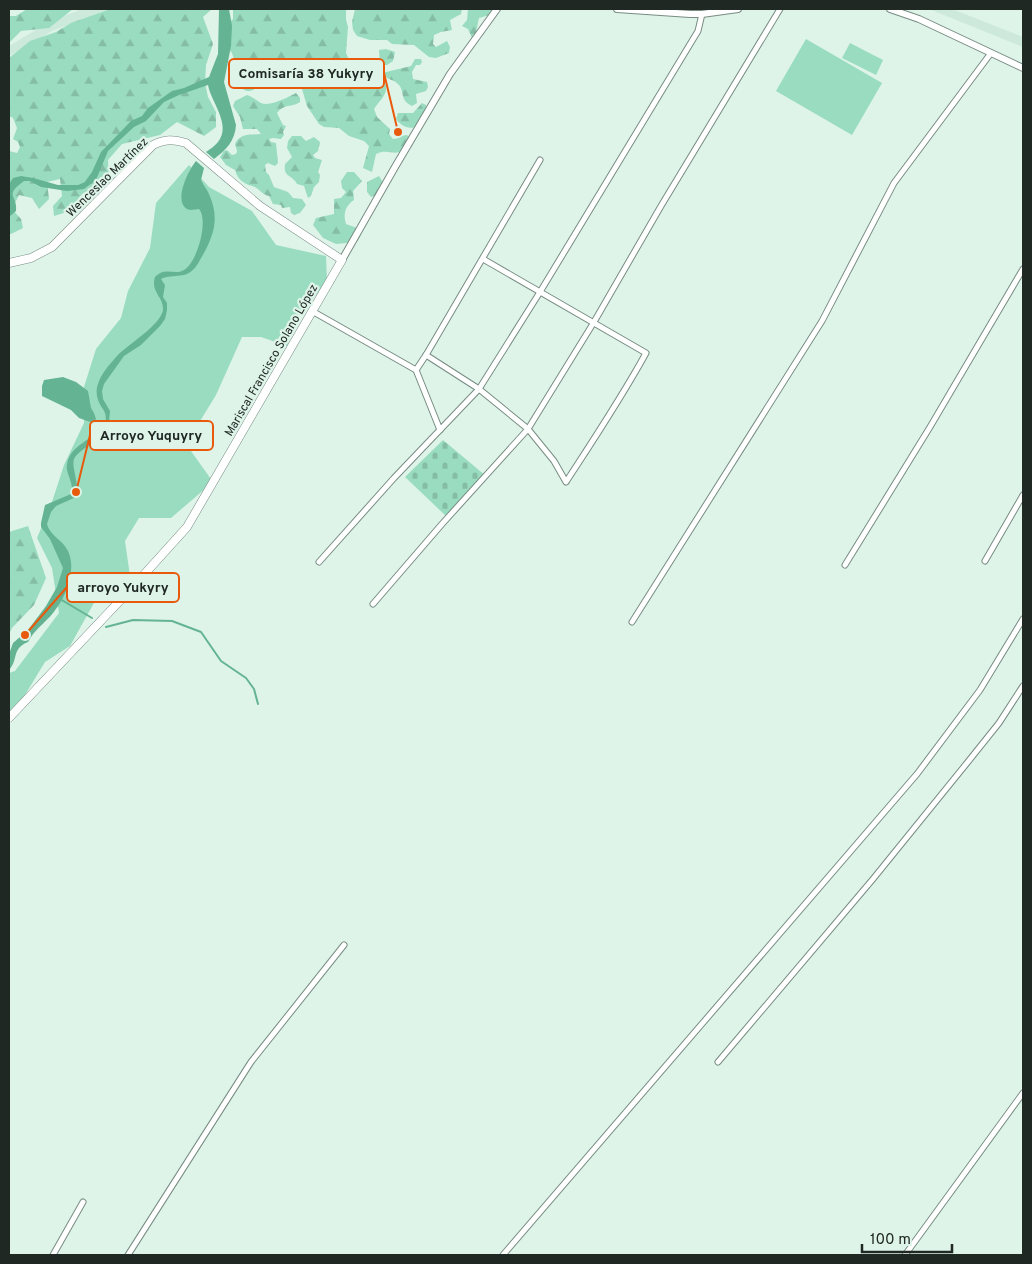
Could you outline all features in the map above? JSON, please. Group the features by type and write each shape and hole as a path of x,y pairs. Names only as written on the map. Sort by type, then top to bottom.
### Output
{"main road":[{"name":"Wenceslao Martínez","path":"9,264 31,258 52,246 153,145 163,140 175,140 186,143 260,206 342,260"},
{"name":"Mariscal Francisco Solano López","path":"9,718 188,527 342,260"}],"street":[{"name":"Mariscal Francisco Solano López","path":"342,260 446,81 497,9"},
{"path":"617,9 665,14 702,14 738,9"},
{"path":"373,604 528,429 594,322 661,206 780,9"},
{"path":"890,9 919,19 1023,68"},
{"path":"319,562 394,478 479,389 540,292 698,30 702,14"},
{"path":"632,622 822,321 894,183 991,53"},
{"path":"416,370 540,160"},
{"path":"426,356 479,389 528,429 554,461 566,482 608,419 646,353 483,259"},
{"path":"845,565 930,427 1023,269"},
{"path":"312,312 416,370 440,430"},
{"path":"985,561 1023,495"},
{"path":"503,1255 917,774 980,690 1023,619"},
{"path":"718,1062 967,763 999,723 1023,686"},
{"path":"128,1255 251,1062 344,945"},
{"path":"905,1255 1023,1093"},
{"path":"53,1255 83,1202"}],"shaded area":[{"path":"82,9 108,9 52,31 9,56 9,46 49,22"},
{"path":"219,9 229,9 232,26 231,46 224,82 236,125 232,140 222,152 214,159 206,152 218,142 223,128 208,85 164,102 146,121 134,127 108,151 96,180 84,189 67,191 41,187 30,181 24,181 14,190 13,196 16,211 9,217 9,184 13,178 21,176 58,185 78,185 85,182 101,152 131,121 142,116 148,108 172,91 209,77 218,54"},
{"path":"929,9 952,9 1023,37 1023,47"},
{"path":"196,161 204,168 201,180 209,194 214,210 215,217 211,238 193,270 184,275 161,279 165,285 163,297 167,303 165,319 141,345 124,356 104,384 102,391 103,399 110,411 108,433 84,448 76,456 73,462 77,487 76,497 56,506 51,512 47,524 51,532 68,551 71,567 69,584 58,607 28,642 19,648 9,670 9,654 13,643 28,630 46,606 57,587 63,568 50,539 41,527 41,523 45,505 71,494 72,486 67,471 69,457 77,447 105,425 105,413 97,394 99,382 117,356 161,316 163,305 154,287 155,277 163,272 180,272 184,270 189,266 197,251 202,231 202,214 199,209 187,209 183,205 182,199 186,178"},
{"path":"63,377 76,382 88,391 91,408 96,419 93,423 79,418 71,410 42,396 44,380"}],"green space":[{"path":"27,9 73,9 49,28 21,31 9,43 9,16 16,16"},
{"path":"110,9 212,9 203,17 213,44 206,65 205,83 208,97 216,112 216,127 204,136 177,122 160,135 122,144 108,160 109,175 104,183 82,194 70,211 54,216 53,206 62,196 60,179 47,182 49,199 39,209 32,198 19,195 12,209 21,219 23,228 11,234 9,233 9,151 17,153 20,147 18,142 13,139 17,128 13,118 9,116 9,58 30,41"},
{"path":"233,9 346,9 348,27 346,53 353,69 363,77 383,80 386,92 374,109 377,117 390,129 389,134 393,139 405,135 409,137 403,150 395,153 381,152 376,154 372,172 363,168 369,146 364,141 349,136 339,128 324,127 319,124 307,106 302,89 277,82 268,82 254,90 246,91 242,89 237,84 237,69 232,53 228,48 228,24 233,19"},
{"path":"355,9 462,9 461,14 450,20 452,30 434,35 433,44 436,47 447,41 450,47 449,53 436,58 429,57 414,45 392,44 387,40 370,40 357,36 353,30 352,22"},
{"path":"468,9 495,9 493,14 479,18 475,37 472,38 468,29 462,26 467,20"},
{"path":"806,39 882,83 852,135 776,91"},
{"path":"850,43 883,60 876,75 842,58"},
{"path":"386,49 395,52 393,61 387,65 380,65 379,50"},
{"path":"415,59 421,59 422,62 420,65 416,65 412,72 413,79 427,82 428,87 426,91 416,94 417,103 412,106 405,101 400,86 382,73 411,66"},
{"path":"296,93 300,98 300,102 285,107 277,113 283,125 286,126 283,132 284,135 281,139 269,139 271,142 276,143 278,163 275,166 268,163 265,165 266,172 274,187 288,192 293,198 302,199 306,205 300,213 294,215 291,213 290,207 282,208 281,205 273,204 269,196 263,194 255,187 242,182 235,170 226,165 220,157 227,150 232,155 236,154 235,144 243,136 261,134 257,129 243,129 240,117 233,106 235,101 247,95 261,103 269,104"},
{"path":"422,103 426,105 426,113 422,126 408,127 402,125 396,119 398,113 413,113"},
{"path":"292,136 301,136 306,141 314,137 320,142 318,151 313,155 315,158 322,160 318,172 320,175 319,182 308,198 304,186 297,184 285,172 285,164 292,157 287,148 288,141"},
{"path":"189,165 209,187 252,211 276,245 326,256 327,282 299,315 287,346 261,337 242,337 216,395 186,444 213,482 171,518 139,518 125,541 130,576 95,601 70,646 45,662 9,721 9,673 15,671 59,613 52,568 37,538 51,505 64,465 84,423 83,390 96,349 121,318 128,291 150,248 156,203"},
{"path":"347,172 354,172 362,181 353,191 354,200 347,208 345,217 346,224 357,228 361,235 357,242 336,244 323,238 313,225 316,218 334,214 334,199 341,198 346,192 342,188 341,181"},
{"path":"379,176 384,184 383,193 371,197 367,192 367,182"},
{"path":"443,440 486,476 446,516 405,477"},
{"path":"28,526 46,578 34,605 12,628 9,634 9,532"}],"waterway":[{"path":"60,599 92,618"},
{"path":"106,627 133,620 172,621 201,632 221,661 246,678 254,689 258,704"}],"place":[{"name":"Comisaría 38 Yukyry","path":"398,132"},
{"name":"Arroyo Yuquyry","path":"76,492"},
{"name":"arroyo Yukyry","path":"25,635"}]}
